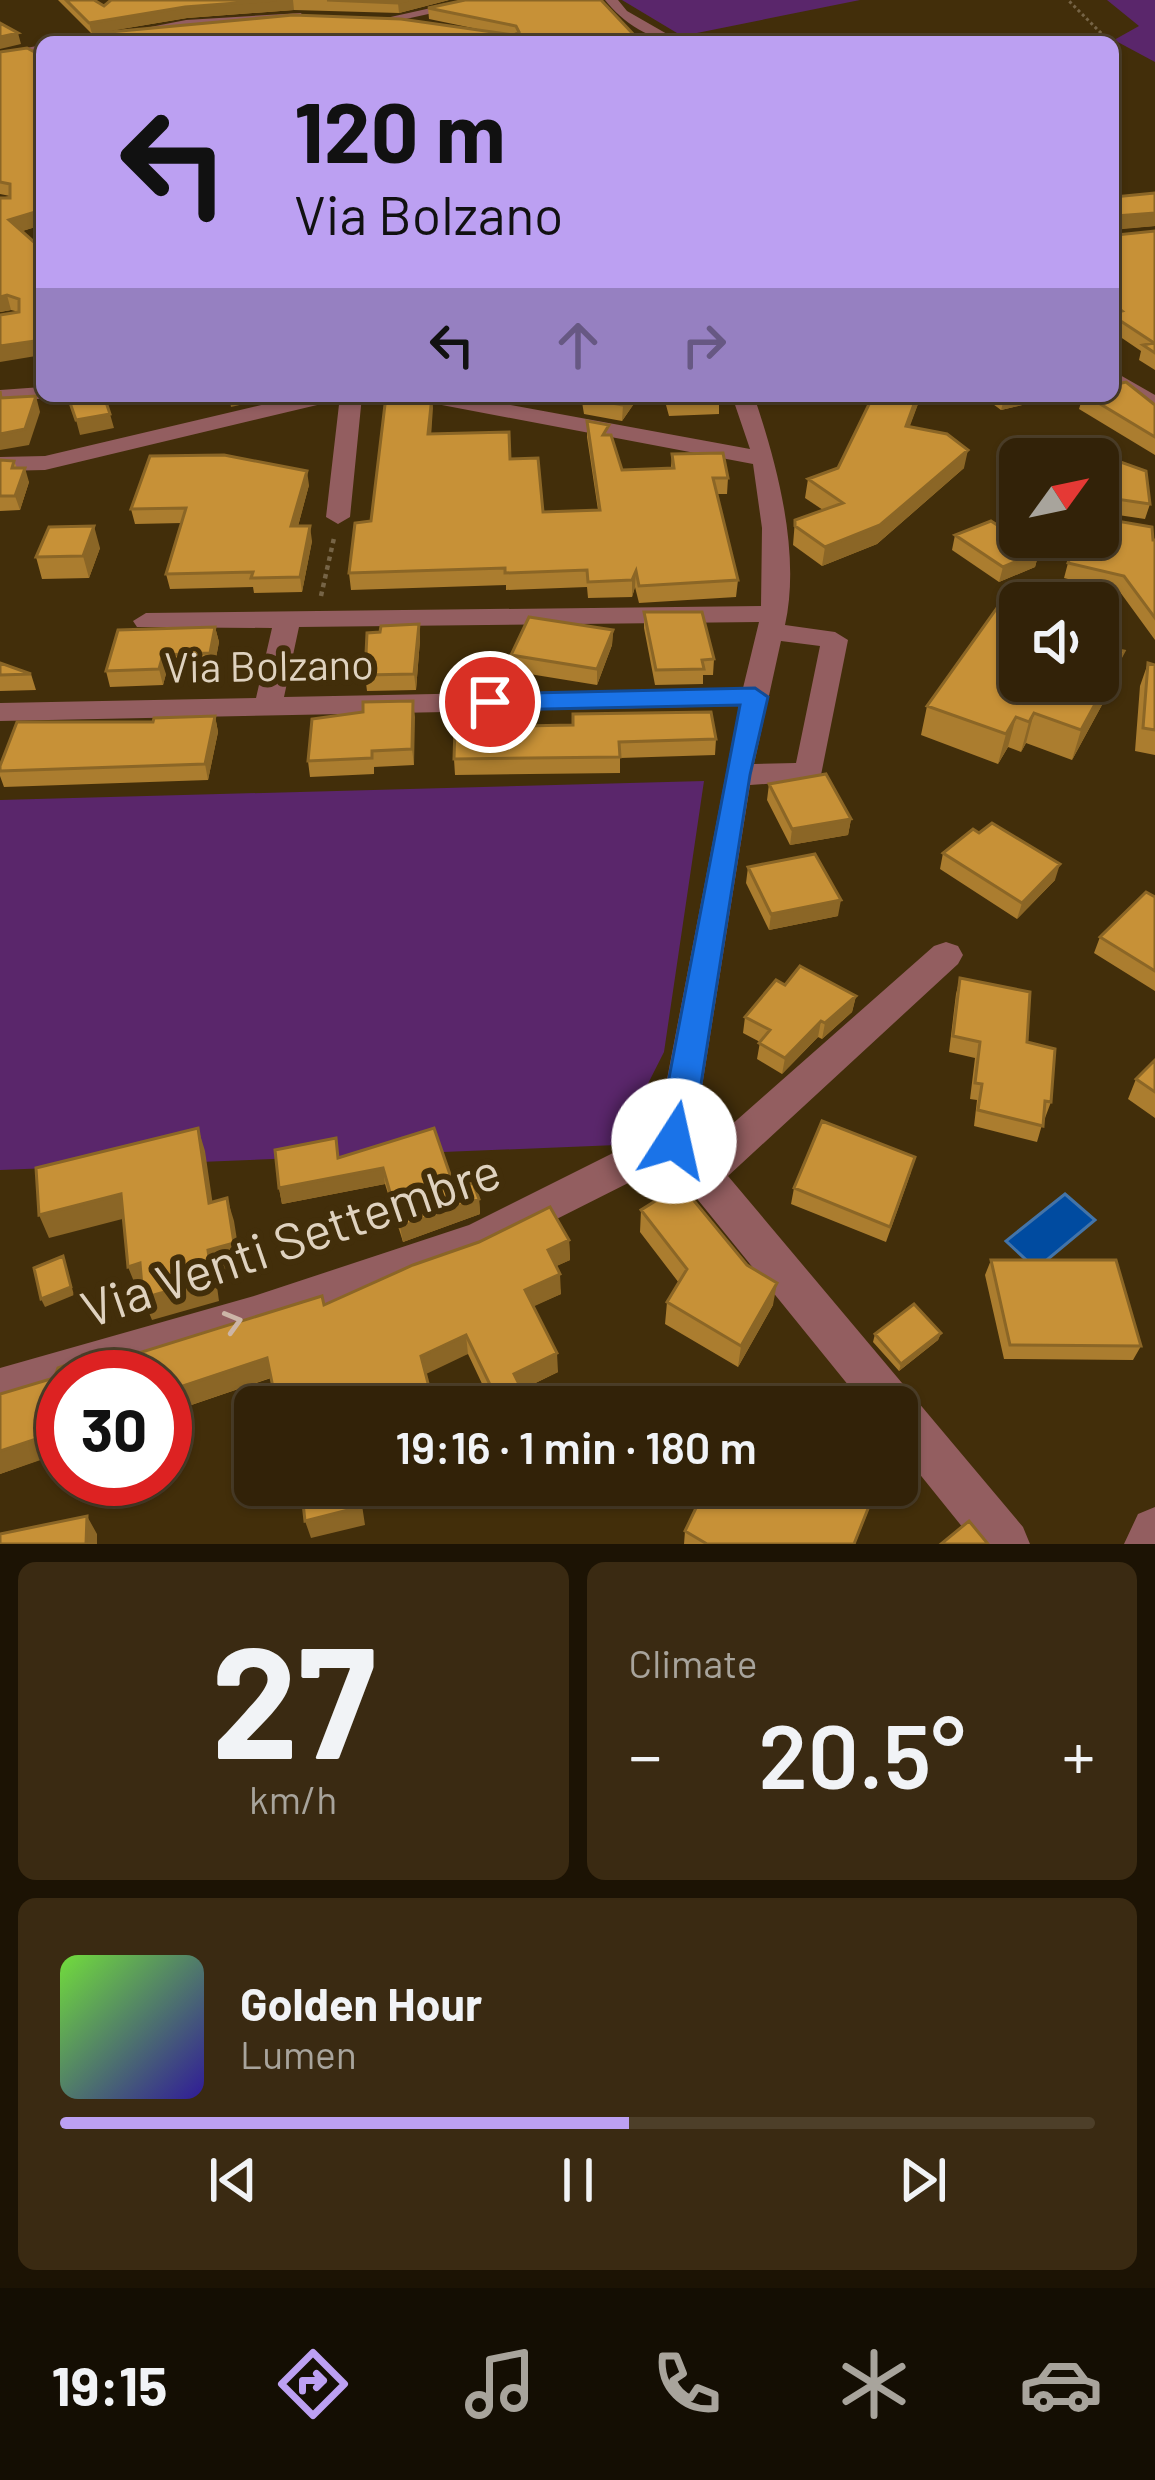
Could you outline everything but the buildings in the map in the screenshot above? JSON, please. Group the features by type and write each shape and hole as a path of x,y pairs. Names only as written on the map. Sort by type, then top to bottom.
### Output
{"street":[{"path":"383,20 486,0"},
{"path":"611,0 623,14 663,36"},
{"path":"116,36 186,24 322,17"},
{"path":"361,19 435,26"},
{"path":"186,24 208,36"},
{"path":"0,57 36,50"},
{"path":"1119,381 1155,405"},
{"path":"0,396 36,393"},
{"path":"0,464 45,463 301,402"},
{"path":"338,517 350,402"},
{"path":"454,402 764,459"},
{"path":"546,402 548,422"},
{"path":"745,402 764,459 774,528 772,623 737,775 674,1141 876,1386"},
{"path":"268,706 287,619"},
{"path":"146,620 772,623 835,640 809,772 737,775"},
{"name":"Via Bolzano","path":"0,712 755,697"},
{"path":"702,1175 946,955"},
{"name":"Via Venti Settembre","path":"0,1390 254,1316 478,1240 674,1141"},
{"path":"918,1437 1006,1544"},
{"path":"1148,1544 1155,1531"}],"path":[{"path":"1068,0 1103,35 1095,36"},
{"path":"316,619 338,517"}],"shaded area":[{"path":"622,0 860,0 682,36"},
{"path":"1107,0 1155,0 1155,62 1119,43 1119,37 1139,26"},
{"path":"704,781 664,1052 617,1145 0,1170 0,800"}],"water":[{"path":"1065,1194 1095,1220 1036,1269 1006,1241"}],"route":[{"path":"490,702 755,697 737,775 674,1141"}]}
